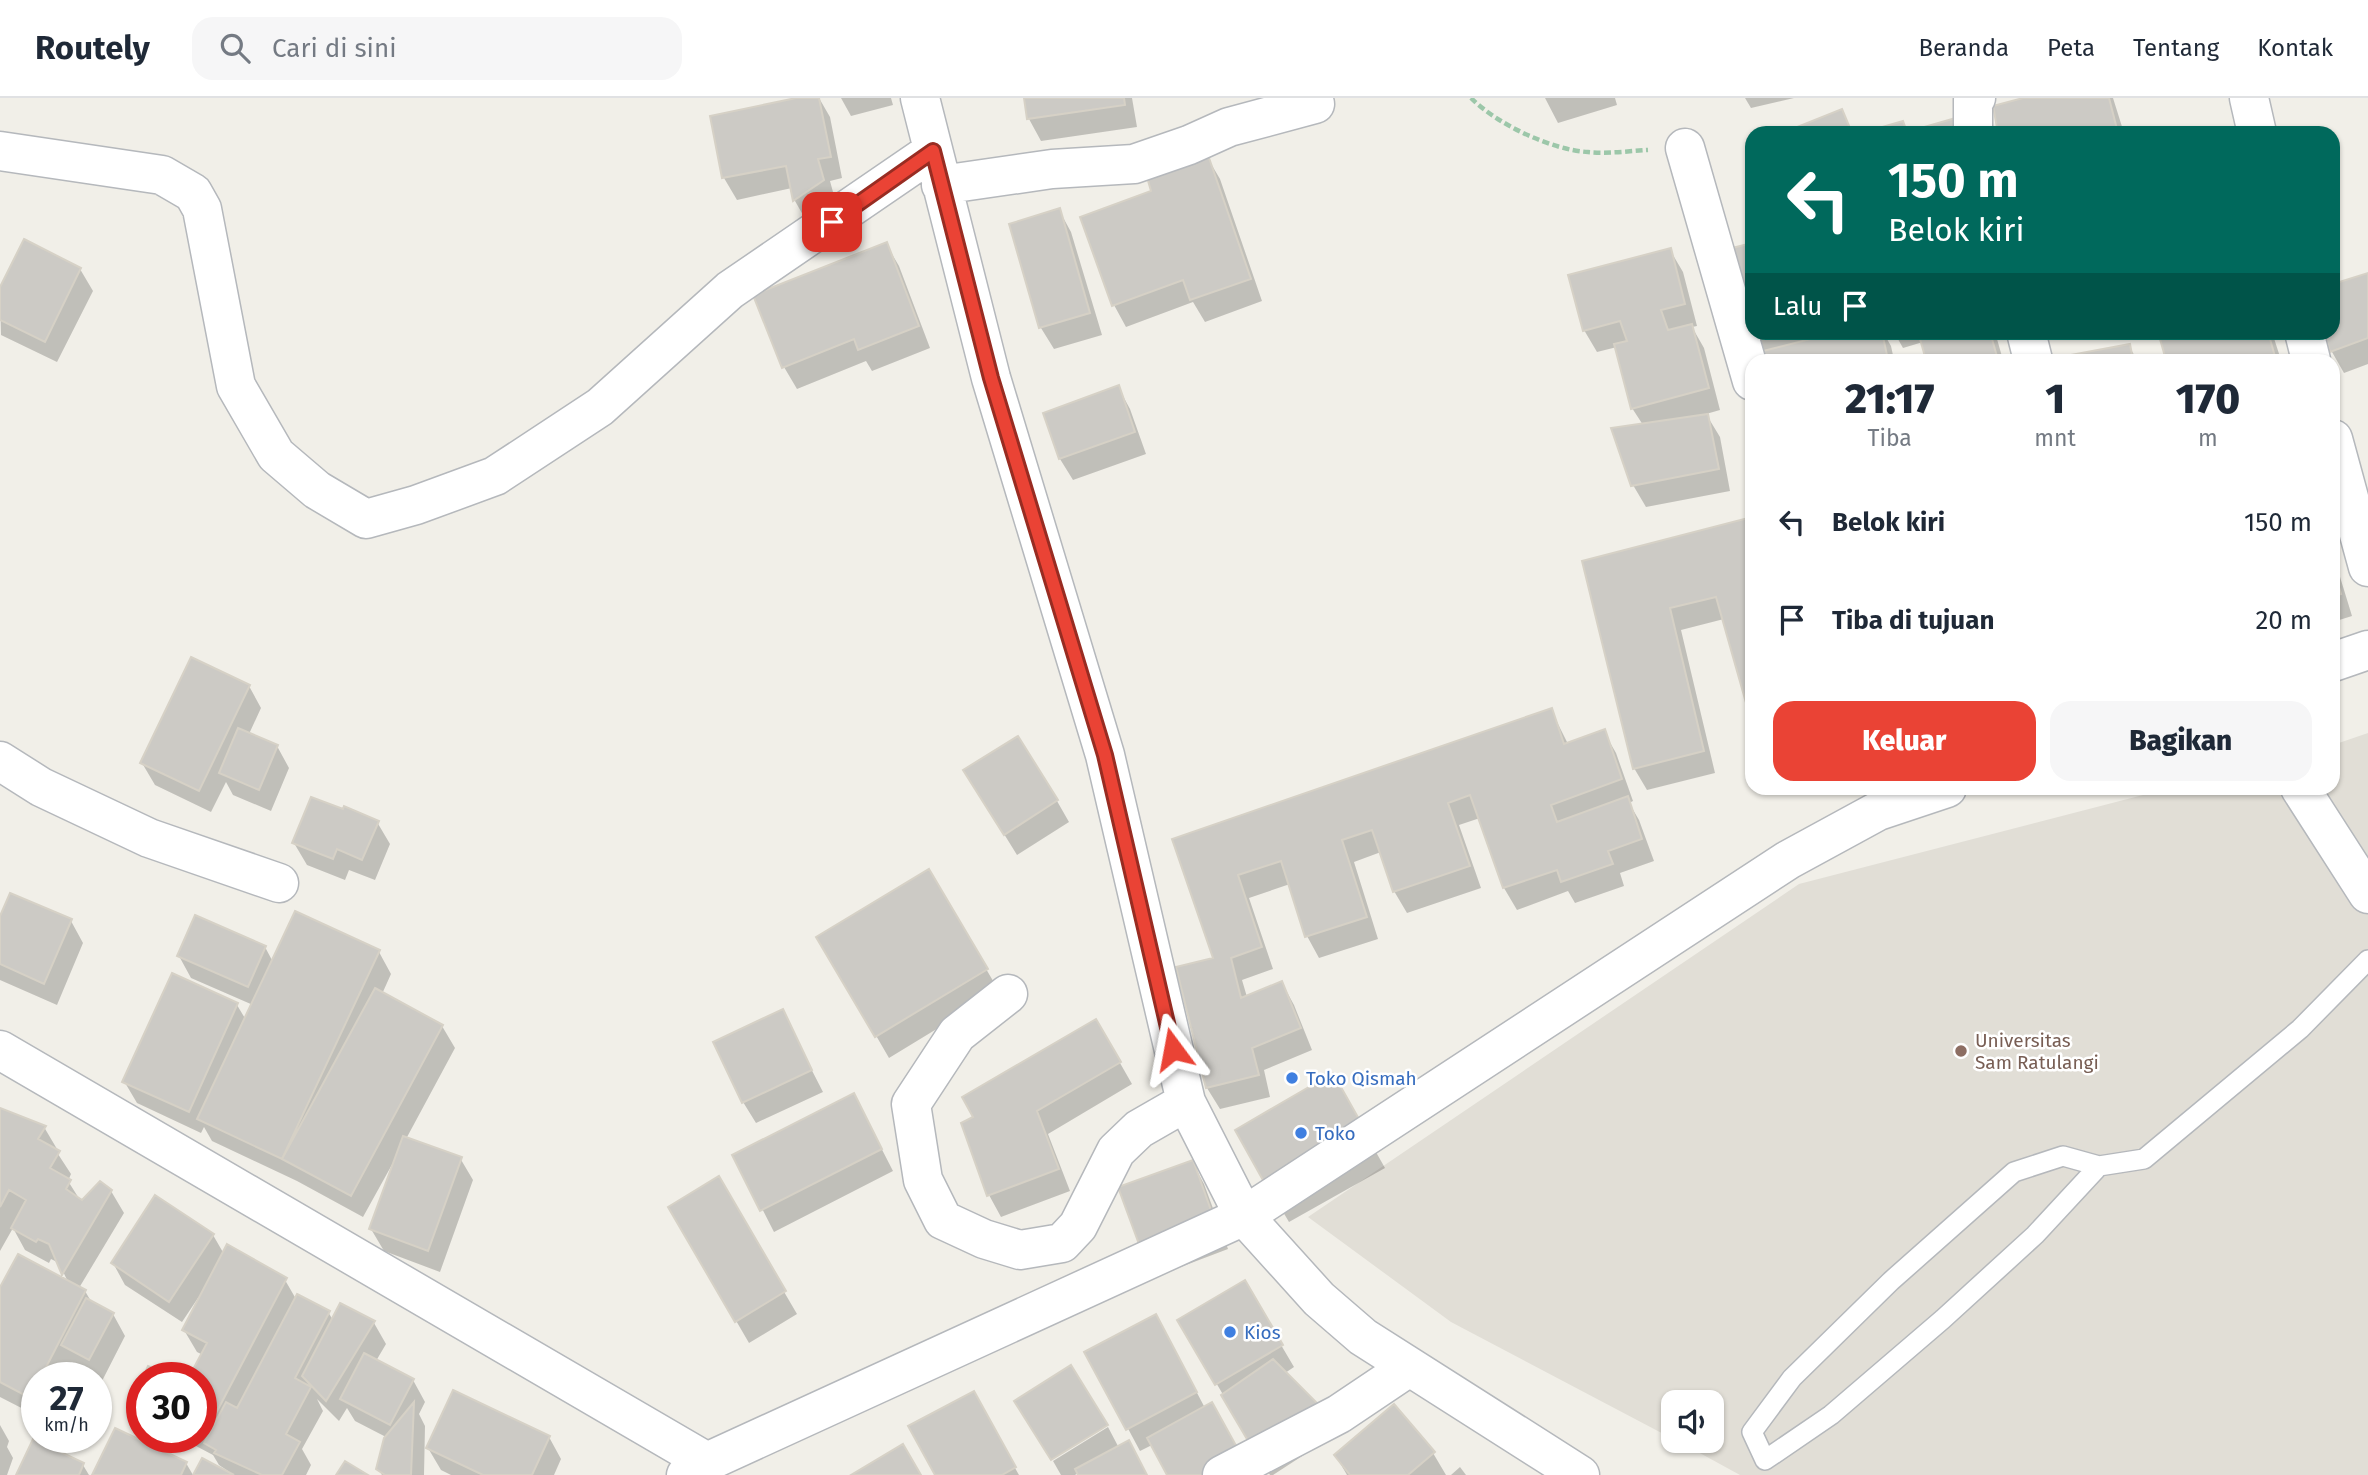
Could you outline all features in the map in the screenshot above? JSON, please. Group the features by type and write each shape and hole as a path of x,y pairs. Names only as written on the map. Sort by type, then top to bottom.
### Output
{"street":[{"path":"920,98 991,378 1105,755 1186,1102 1244,1216 1319,1298 1363,1337 1580,1475"},
{"path":"1973,126 1973,100 1976,98"},
{"path":"2249,98 2255,126"},
{"path":"0,151 162,175 193,193 202,209 236,386 276,455 317,490 366,519 416,505 495,476 600,407 730,290 937,168 1052,169 1134,164 1189,145 1229,127 1315,104"},
{"path":"1685,148 1745,357"},
{"path":"2340,465 2368,567"},
{"path":"2340,660 2368,650"},
{"path":"0,761 41,787 149,838 279,883"},
{"path":"0,1050 697,1469 1244,1216 1788,860 1875,799 1901,795"},
{"path":"2304,795 2368,894"},
{"path":"1008,994 957,1034 911,1104 923,1180 943,1220 984,1239 1020,1250 1062,1243 1078,1226 1116,1151 1139,1129 1186,1102"},
{"path":"1222,1475 1339,1414 1409,1367"}],"lane":[{"path":"2099,1166 2035,1235 1943,1319 1831,1415 1765,1460 1752,1432 1792,1378 1891,1281 2014,1172 2063,1156 2099,1166 2144,1159 2300,1028 2368,960"}],"path":[{"path":"1471,98 1513,129 1550,144 1587,153 1685,148"}],"shaded area":[{"name":"Universitas Sam Ratulangi","path":"2368,733 2368,1475 1740,1475 1700,1453 1724,1453 1724,1390 1661,1390 1661,1433 1451,1322 1308,1217 1799,884 2143,795 2340,795 2340,743"}],"building":[{"path":"796,98 819,98 831,157 818,159 824,180 793,201 786,166 722,178 710,116"},
{"path":"1024,98 1124,98 1125,105 1027,119"},
{"path":"2023,98 2109,98 2116,126 1997,126 1993,106"},
{"path":"1842,109 1849,126 1800,126"},
{"path":"1959,117 1961,126 1928,126"},
{"path":"1903,121 1905,126 1886,126"},
{"path":"1208,155 1251,279 1190,300 1183,280 1112,306 1080,217 1151,191 1147,177"},
{"path":"1060,208 1090,313 1039,328 1009,224"},
{"path":"24,239 81,268 45,342 0,320 0,287"},
{"path":"887,242 919,326 858,350 854,339 782,368 753,295"},
{"path":"1745,245 1745,305 1732,248"},
{"path":"1671,248 1685,304 1661,310 1668,330 1692,324 1709,388 1631,409 1614,344 1627,341 1620,321 1583,331 1568,275"},
{"path":"2368,273 2368,338 2330,352 2326,340 2340,340 2340,282"},
{"path":"1806,340 1884,340 1887,354 1760,354"},
{"path":"1920,340 1992,340 1996,354 1924,354"},
{"path":"2160,340 2270,340 2274,354 2164,354"},
{"path":"2130,344 2132,354 2076,354"},
{"path":"1119,385 1135,432 1059,459 1043,413"},
{"path":"1708,414 1719,469 1631,486 1611,428"},
{"path":"1745,519 1745,699 1716,597 1670,608 1704,751 1633,769 1582,561"},
{"path":"191,657 250,685 199,791 140,763"},
{"path":"1552,708 1564,744 1605,729 1622,779 1551,805 1557,822 1628,796 1642,839 1608,851 1613,864 1561,882 1557,870 1503,888 1470,795 1448,803 1470,866 1393,892 1372,830 1342,840 1367,917 1305,937 1281,861 1238,875 1262,947 1231,958 1241,998 1282,981 1301,1028 1252,1048 1259,1075 1206,1088 1176,967 1213,958 1172,839"},
{"path":"238,728 278,745 259,790 219,773"},
{"path":"1018,736 1058,800 1004,835 963,770"},
{"path":"311,797 343,809 344,806 379,821 362,860 337,849 333,859 292,843"},
{"path":"929,869 988,969 875,1037 816,937"},
{"path":"10,893 72,919 44,984 0,964 0,916"},
{"path":"295,911 380,950 282,1159 197,1119"},
{"path":"195,915 266,946 248,987 177,956"},
{"path":"172,973 238,1003 189,1112 122,1082"},
{"path":"375,988 443,1025 351,1196 282,1159"},
{"path":"783,1009 812,1070 742,1103 713,1042"},
{"path":"1096,1019 1121,1062 1037,1111 1059,1169 987,1196 961,1123 973,1117 962,1097"},
{"name":"Toko","path":"1333,1073 1368,1135 1269,1191 1235,1130"},
{"path":"854,1093 882,1149 760,1211 732,1155"},
{"path":"0,1108 46,1126 38,1139 60,1151 50,1168 71,1180 66,1189 82,1200 100,1181 112,1190 62,1275 49,1244 38,1239 36,1242 11,1228 26,1200 9,1190 0,1207"},
{"path":"403,1136 462,1157 428,1251 369,1229"},
{"path":"1193,1160 1217,1227 1143,1255 1118,1187"},
{"path":"719,1176 786,1291 735,1322 668,1207"},
{"path":"155,1195 214,1234 169,1302 111,1263"},
{"path":"227,1244 287,1278 217,1411 217,1362 197,1362 207,1343 182,1330"},
{"path":"18,1254 86,1290 49,1362 21,1362 21,1393 0,1382 0,1287"},
{"name":"Kios","path":"1245,1280 1283,1345 1215,1385 1177,1320"},
{"path":"297,1294 330,1311 295,1378 311,1387 286,1434 300,1442 282,1475 262,1475 214,1453 217,1453 217,1419 226,1402 237,1408"},
{"path":"86,1298 114,1313 89,1360 61,1345"},
{"path":"340,1303 375,1321 326,1401 302,1376"},
{"path":"1156,1314 1197,1392 1126,1430 1084,1352"},
{"path":"364,1353 414,1379 390,1425 340,1399"},
{"name":"Kios","path":"1273,1359 1325,1411 1257,1456 1221,1395"},
{"path":"1071,1365 1108,1425 1051,1460 1014,1401"},
{"path":"453,1390 550,1436 532,1475 483,1475 426,1448"},
{"path":"974,1391 1016,1467 1002,1475 935,1475 908,1426"},
{"path":"414,1402 411,1475 385,1475 376,1469 384,1438"},
{"path":"1212,1402 1244,1460 1218,1475 1167,1475 1147,1438"},
{"path":"1394,1404 1435,1452 1408,1475 1350,1475 1334,1455"},
{"path":"115,1428 126,1433 126,1453 168,1453 187,1462 181,1475 92,1475 103,1453 112,1453 112,1434"},
{"path":"1129,1440 1147,1475 1078,1475 1075,1469"},
{"path":"903,1444 921,1475 851,1475"},
{"path":"26,1453 63,1453 84,1463 79,1475 16,1475"},
{"path":"202,1458 234,1475 193,1475"},
{"path":"345,1461 368,1475 336,1475"}],"place":[{"name":"Universitas Sam Ratulangi","path":"1961,1051"},
{"name":"Toko Qismah","path":"1292,1078"},
{"name":"Toko","path":"1301,1133"},
{"name":"Kios","path":"1230,1332"}],"route":[{"path":"832,222 933,151 991,378 1105,755 1173,1049"}]}
